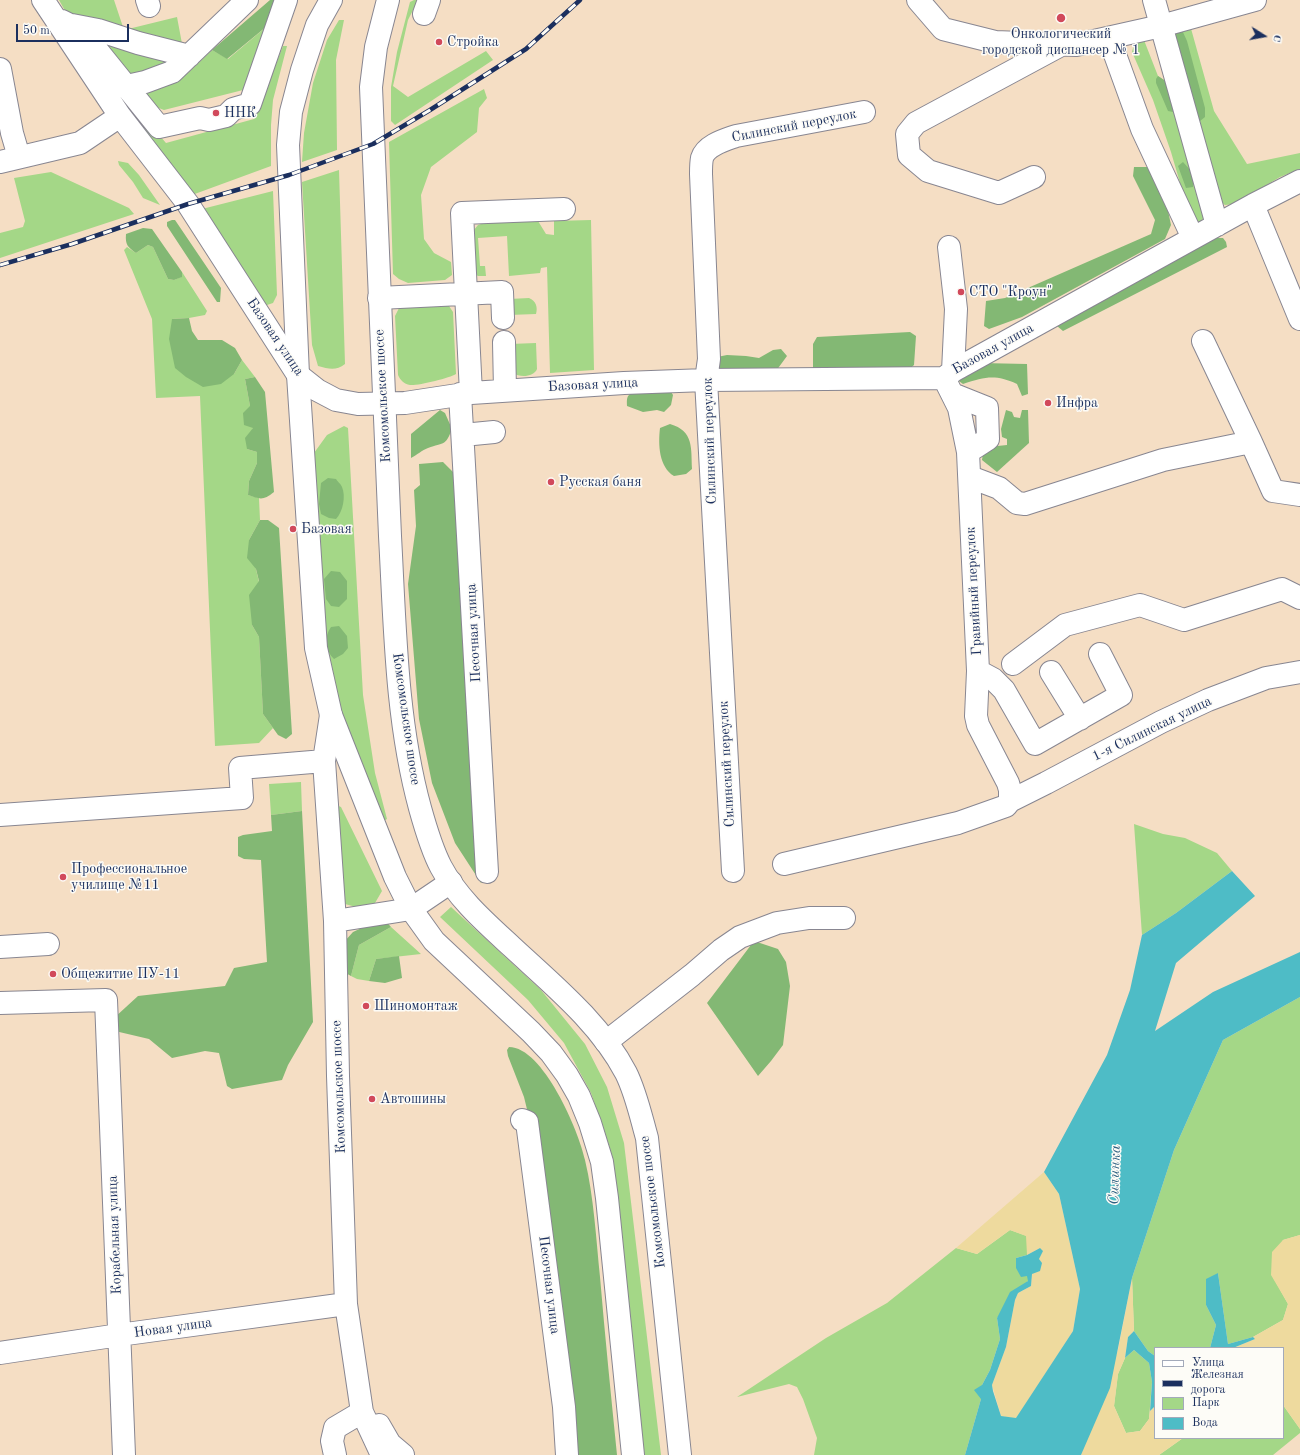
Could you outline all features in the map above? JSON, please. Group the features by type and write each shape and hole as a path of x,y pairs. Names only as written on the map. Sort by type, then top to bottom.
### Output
{"street":[{"name":"Базовая улица","path":"43,0 61,21 120,116 188,204 298,375 317,390 336,400 358,404 405,402 466,393 505,390 706,380 950,381 1193,238 1300,181"},
{"path":"127,86 145,82 172,72 247,0"},
{"path":"61,21 88,39 159,127 200,118 209,120 226,116 234,109 250,104 286,0"},
{"name":"Комсомольское шоссе","path":"331,0 317,25 302,70 291,112 288,145 298,375 316,648 331,715 392,870 411,909 434,941 531,1032 551,1053 579,1096 590,1123 602,1162 608,1198 633,1455"},
{"name":"Комсомольское шоссе","path":"388,0 376,46 371,87 383,404 396,643 403,716 412,779 425,826 440,866 468,906 593,1025 606,1042 626,1074 647,1138 680,1455"},
{"path":"918,0 943,30 995,42 1061,45 1076,45 1161,26 1255,0"},
{"path":"1154,0 1217,225"},
{"path":"61,21 189,56"},
{"path":"1109,38 1142,129 1193,238"},
{"path":"1034,177 999,193 928,171 909,155 907,134 916,123 1061,45"},
{"path":"0,69 12,133 9,160 80,143 120,116"},
{"name":"Силинский переулок","path":"733,871 706,380 709,359 701,174 702,156 718,142 736,136 864,112"},
{"path":"1253,205 1300,319"},
{"name":"Песочная улица","path":"487,872 463,435 466,393 465,293 462,213 564,209"},
{"path":"949,247 956,309 950,381"},
{"path":"379,298 502,292 503,318"},
{"path":"1203,341 1273,491 1300,495"},
{"path":"504,342 505,390"},
{"name":"Гравийный переулок","path":"950,381 959,408 968,452 978,671 976,716 978,725 1008,783 1010,790 1010,801"},
{"path":"463,435 494,432"},
{"path":"970,478 999,488 1017,503 1025,504 1163,460 1251,442"},
{"path":"1013,664 1065,625 1140,605 1184,620 1294,589"},
{"path":"978,671 993,678 1004,690 1035,744 1122,695 1100,654"},
{"path":"1051,672 1080,719"},
{"name":"1-я Силинская улица","path":"784,864 958,823 1006,806 1010,801 1046,784 1160,722 1208,700 1266,678 1300,672"},
{"name":"Комсомольское шоссе","path":"331,715 324,761 335,921 338,1076 346,1304 360,1403 382,1455"},
{"path":"0,815 242,798 240,768 324,761"},
{"path":"335,921 411,909 451,882"},
{"path":"606,1042 692,975 721,950 740,937 777,923 809,918 844,918"},
{"path":"0,947 48,944"},
{"name":"Корабельная улица","path":"0,1003 106,1000 124,1455"},
{"name":"Песочная улица","path":"522,1120 527,1122 564,1407 568,1455"},
{"name":"Новая улица","path":"0,1353 346,1304"},
{"path":"335,1455 332,1441 335,1428 360,1403 390,1444 404,1455"}],"green space":[{"path":"59,0 114,0 124,30 177,17 183,49 156,71 137,79 126,74 69,18"},
{"path":"270,0 280,0 272,22 227,59 212,50"},
{"path":"418,0 408,20 393,86 408,97 486,51 493,60 395,125 391,121 391,87 397,52 410,2"},
{"path":"339,20 344,20 336,60 337,150 302,162 304,133 313,83 327,40"},
{"path":"272,22 247,89 164,110 156,107 144,92 188,73 212,50 228,59"},
{"path":"1190,25 1214,111 1247,164 1300,153 1300,169 1280,177 1235,204 1225,205 1218,200 1172,28"},
{"path":"1182,30 1187,41 1205,108 1205,117 1200,121 1195,117 1174,36 1175,31"},
{"path":"1142,35 1158,76 1170,84 1204,208 1203,219 1199,224 1192,224 1171,152 1153,100 1132,52 1136,37"},
{"path":"283,46 287,46 273,100 271,125 271,166 192,195 120,97 122,92 166,143 254,119"},
{"path":"1158,76 1170,84 1177,109 1173,112 1168,111 1156,83"},
{"path":"484,89 487,98 479,108 477,132 431,167 421,195 424,239 434,253 451,262 452,275 445,280 408,283 399,279 393,274 389,142"},
{"path":"118,161 128,163 139,175 160,205 143,198 133,182 119,165"},
{"path":"1183,162 1193,173 1193,187 1186,188 1178,166"},
{"path":"1134,167 1151,167 1166,201 1171,225 1165,239 1022,317 989,329 984,326 986,301 1005,298 1151,234 1155,220 1133,176"},
{"path":"339,170 345,364 339,368 332,369 318,366 312,345 302,182"},
{"path":"51,172 129,208 134,214 0,258 0,233 23,227 25,221 14,178"},
{"path":"273,191 277,295 273,303 264,306 198,210"},
{"path":"175,220 221,288 220,302 217,302 167,226 167,222"},
{"path":"591,220 594,370 550,373 547,267 541,268 540,273 509,276 507,236 478,238 480,266 485,266 486,276 478,276 475,274 473,231 478,225 487,222 538,221 546,234 554,235 554,221"},
{"path":"143,228 152,229 182,272 182,277 174,280 168,279 153,247 148,245 136,253 129,247 126,241 126,234"},
{"path":"1216,238 1223,238 1227,247 1063,331 1057,326 1060,320"},
{"path":"148,245 153,247 168,279 174,280 181,277 182,272 207,311 205,315 172,319 234,374 242,360 255,377 245,379 253,428 247,449 257,452 257,463 249,481 248,495 259,498 260,520 249,540 259,582 252,625 259,637 263,714 273,728 259,743 215,746 200,396 156,398 152,319 124,250 127,247 136,253"},
{"path":"529,298 536,304 536,314 509,315 509,299"},
{"path":"447,303 453,312 456,374 447,378 426,383 414,385 406,384 398,375 395,316 400,306"},
{"path":"189,318 192,331 198,340 222,340 235,348 242,360 234,374 221,384 203,387 186,377 175,368 169,339 172,319"},
{"path":"910,332 916,336 914,365 907,371 813,368 813,344 817,337"},
{"path":"536,343 537,369 535,372 526,376 519,376 513,373 510,344"},
{"path":"781,349 787,356 776,371 717,372 717,357 727,355 759,358 773,350"},
{"path":"981,363 1027,364 1028,394 1022,396 1017,384 1002,379 984,378 963,384 956,379"},
{"path":"255,377 265,392 274,492 264,498 248,495 249,481 257,463 257,452 247,449 245,438 253,428 244,425 243,413 250,406 245,379"},
{"path":"669,389 673,395 671,405 664,412 657,410 643,412 627,406 628,397 634,392"},
{"path":"440,410 445,413 452,429 448,439 443,443 426,449 411,458 411,434"},
{"path":"1006,410 1012,412 1014,417 1020,418 1022,410 1028,410 1029,443 997,472 982,460 983,453 988,447 1007,445 1007,439 1002,437 1001,429"},
{"path":"670,424 683,431 690,441 692,469 686,474 674,476 665,467 662,461 659,441 660,428"},
{"path":"344,426 348,428 363,695 375,773 387,819 382,822 346,734 322,644 314,453 327,435"},
{"path":"443,462 455,474 484,880 481,883 455,843 432,783 419,719 408,584 416,526 414,490 420,485 419,464"},
{"path":"328,478 336,479 341,486 344,495 342,508 336,519 329,518 321,514 319,504 321,483"},
{"path":"260,520 268,520 279,528 292,734 286,739 278,735 263,714 259,637 252,625 249,595 259,581 256,569 247,558 249,540"},
{"path":"331,571 340,572 347,581 347,599 339,607 331,606 326,599 324,579"},
{"path":"339,626 347,636 348,648 343,654 334,659 327,648 326,639 331,627"},
{"path":"301,782 302,811 271,815 269,784"},
{"path":"334,804 341,807 382,891 375,903 356,907 345,904 339,895"},
{"path":"302,811 313,1022 288,1065 282,1080 232,1089 227,1086 219,1053 205,1051 172,1058 149,1039 115,1031 114,1018 138,996 225,986 234,968 267,962 261,860 244,859 238,856 238,837 272,831 271,815"},
{"path":"1134,824 1163,834 1185,838 1217,853 1232,871 1176,913 1142,935"},
{"path":"451,907 541,990 585,1044 607,1087 624,1143 661,1455 643,1455 616,1197 609,1145 591,1093 564,1043 528,1000 440,917"},
{"path":"383,918 391,927 359,945 351,976 342,971 344,942 353,932"},
{"path":"391,927 421,954 376,959 369,981 357,979 351,976 359,945"},
{"path":"754,941 778,949 786,962 790,986 783,1045 758,1076 707,1003"},
{"path":"399,956 402,978 385,983 369,981 376,959"},
{"path":"1300,997 1300,1235 1283,1240 1272,1275 1288,1304 1283,1320 1253,1337 1228,1344 1218,1273 1206,1305 1216,1325 1210,1347 1154,1347 1154,1355 1148,1351 1134,1331 1132,1278 1174,1150 1223,1040"},
{"path":"509,1047 522,1051 534,1061 546,1075 558,1093 567,1112 585,1160 591,1189 617,1455 576,1455 535,1142 524,1097 508,1056 507,1050"},
{"path":"1010,1230 1027,1236 1027,1255 1016,1258 1028,1276 1028,1281 997,1318 1000,1339 990,1370 982,1385 981,1399 965,1455 814,1455 817,1438 803,1399 797,1387 789,1384 737,1397 826,1338 887,1303 956,1248 977,1254"},
{"path":"1134,1350 1149,1363 1152,1382 1149,1419 1140,1431 1126,1433 1114,1406 1118,1374 1125,1358"},
{"path":"1284,1406 1300,1429 1300,1433 1273,1455 1159,1455 1182,1439 1284,1439"}],"sand":[{"path":"1044,1172 1059,1194 1080,1289 1073,1331 1016,1419 1001,1416 992,1385 1006,1347 1015,1300 1018,1293 1031,1286 1032,1274 1039,1259 1040,1248 1027,1255 1026,1236 1010,1230 977,1254 956,1248"},
{"path":"1300,1235 1300,1429 1284,1406 1284,1347 1235,1347 1255,1339 1253,1337 1283,1320 1288,1304 1271,1275 1272,1252 1283,1240"},
{"path":"1132,1278 1134,1331 1128,1337 1125,1358 1118,1374 1114,1406 1126,1433 1140,1431 1149,1419 1150,1411 1154,1407 1154,1439 1182,1439 1159,1455 1081,1455 1118,1350"}],"water":[{"name":"Силинка","path":"1232,871 1255,896 1176,963 1155,1031 1213,992 1300,952 1300,997 1223,1040 1174,1150 1132,1278 1110,1388 1081,1455 965,1455 981,1399 974,1390 982,1385 990,1370 1000,1339 997,1318 1010,1292 1028,1281 1027,1276 1021,1277 1016,1268 1016,1258 1027,1255 1040,1248 1043,1251 1039,1259 1042,1263 1040,1271 1032,1274 1031,1286 1018,1293 1015,1300 1006,1347 992,1385 1001,1416 1016,1418 1073,1331 1080,1289 1059,1194 1044,1172 1107,1055 1130,990 1142,935 1176,913"},
{"path":"1218,1273 1228,1344 1253,1337 1255,1339 1235,1347 1210,1347 1216,1325 1206,1305 1206,1279"},
{"path":"1134,1331 1148,1351 1154,1355 1154,1407 1150,1411 1152,1382 1149,1363 1134,1350 1125,1358 1128,1337"}],"railway":[{"path":"0,265 72,244 188,204 289,175 373,144 526,49 580,0"}],"place":[{"name":"Онкологический городской диспансер № 1","path":"1061,18"},
{"name":"Стройка","path":"439,42"},
{"name":"ННК","path":"216,113"},
{"name":"СТО \"Кроун\"","path":"961,292"},
{"name":"Инфра","path":"1048,403"},
{"name":"Русская баня","path":"551,482"},
{"name":"Базовая","path":"293,529"},
{"name":"Профессиональное училище №11","path":"63,877"},
{"name":"Общежитие ПУ-11","path":"53,974"},
{"name":"Шиномонтаж","path":"366,1006"},
{"name":"Автошины","path":"372,1099"}]}
